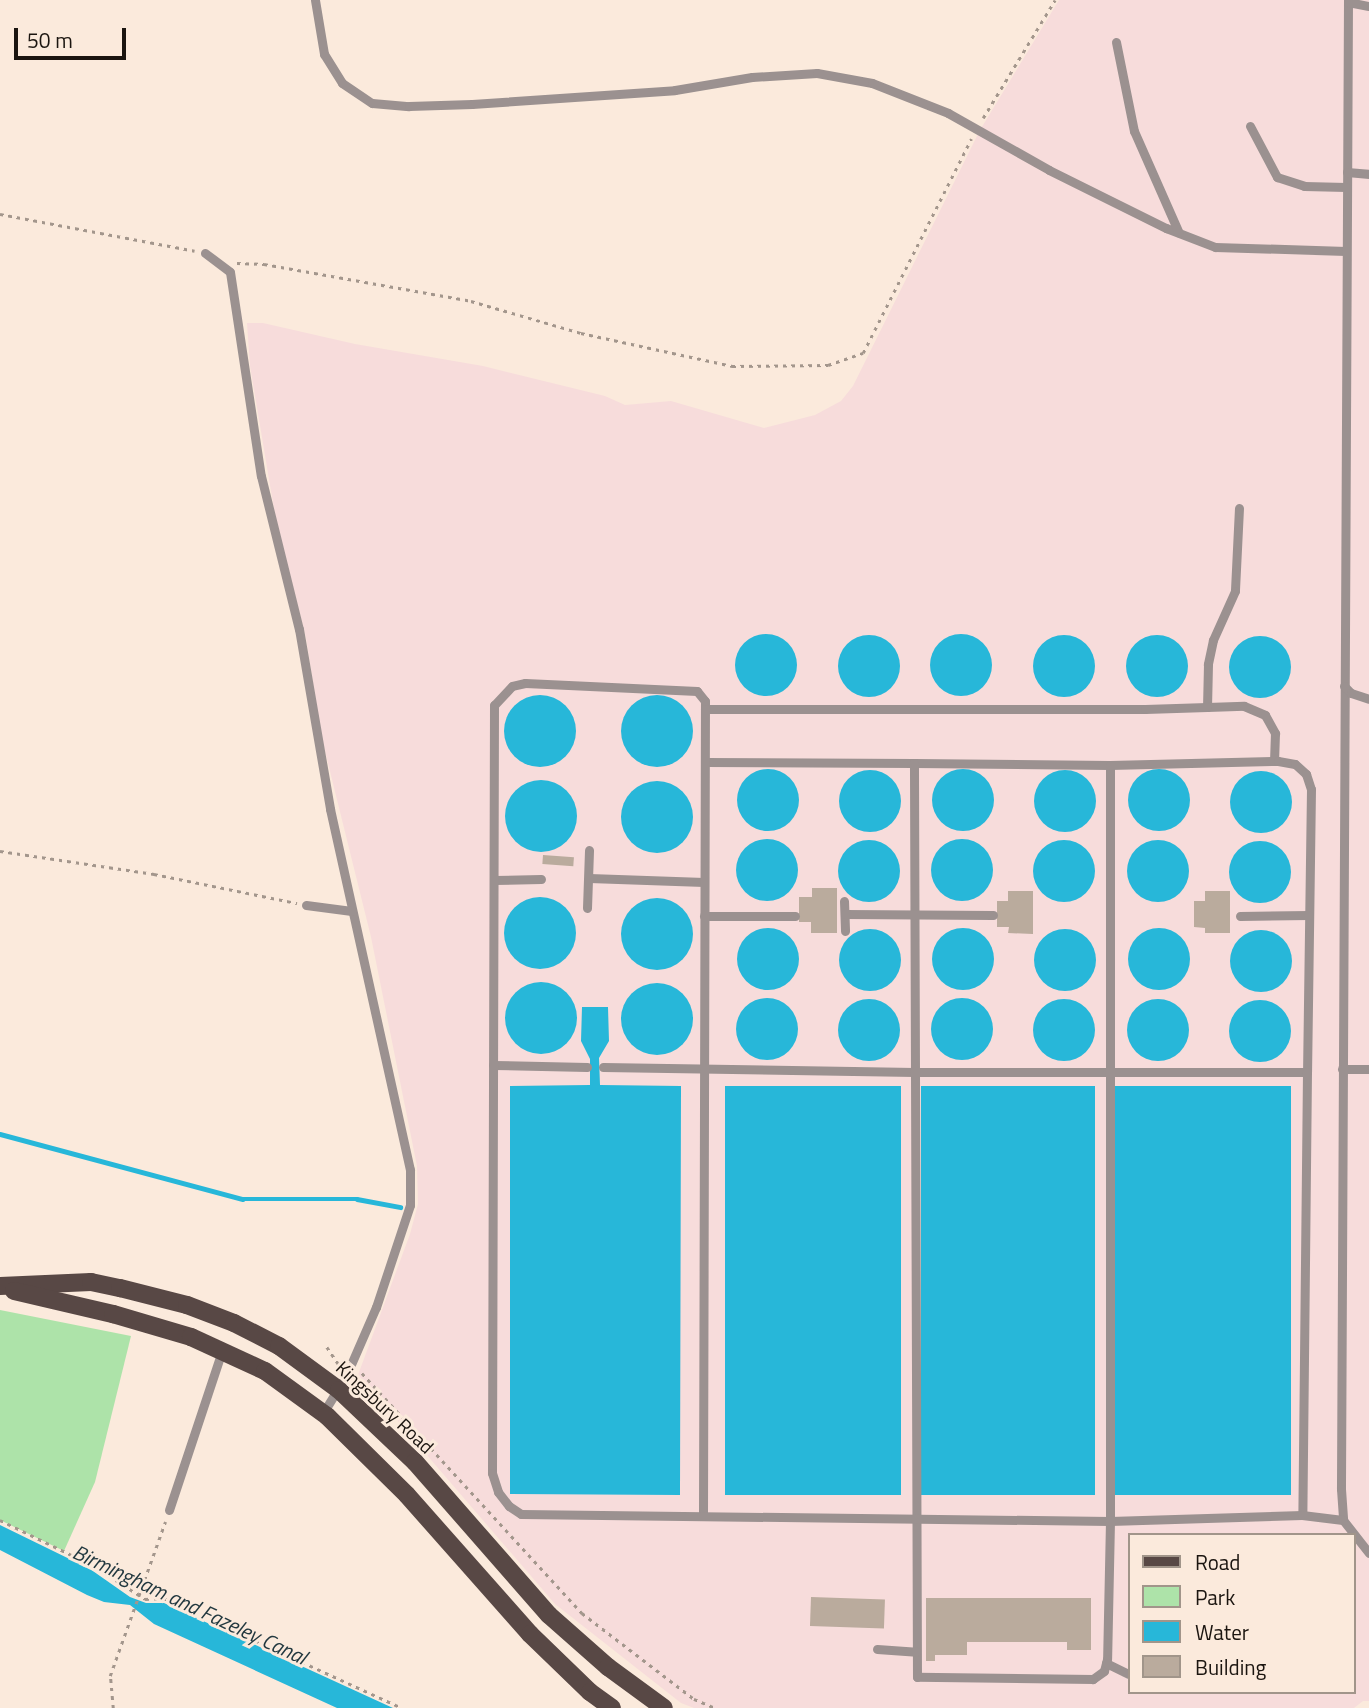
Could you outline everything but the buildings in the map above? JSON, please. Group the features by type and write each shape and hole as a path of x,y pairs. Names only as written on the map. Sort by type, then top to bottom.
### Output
{"main road":[{"name":"Kingsbury Road","path":"0,1287 91,1282 187,1305 234,1323 342,1383 549,1615 608,1667 664,1708"},
{"name":"Kingsbury Road","path":"0,1287 191,1336 265,1371 323,1413 407,1495 530,1634 590,1692 612,1708"}],"lane":[{"path":"315,0 324,54 342,83 372,103 410,106 499,102 675,90 752,77 817,73 872,83 948,113 1049,170 1179,233 1215,247 1346,251"},
{"path":"1353,1533 1343,1520 1342,1069 1348,1 1369,6"},
{"path":"1116,43 1134,131 1179,233"},
{"path":"1250,126 1277,177 1304,186 1346,187"},
{"path":"1347,172 1369,174"},
{"path":"205,253 230,272 261,476 299,629 312,718 352,911 379,1023 411,1184 410,1205 400,1242 352,1363 323,1413"},
{"path":"1207,707 1208,664 1213,640 1236,591 1239,508"},
{"path":"703,1516 705,701 697,691 525,683 512,686 494,705 492,1473 498,1492 509,1506 521,1514 1110,1521 1302,1514 1343,1520"},
{"path":"1344,686 1351,693 1369,699"},
{"path":"705,709 1145,709 1244,706 1265,715 1275,733 1274,761"},
{"path":"705,762 1110,765 1274,761 1295,764 1306,774 1311,789 1302,1514"},
{"path":"914,764 917,1677 1093,1679 1104,1671 1106,1664 1110,1521 1110,765"},
{"path":"587,908 589,849"},
{"path":"589,878 704,883"},
{"path":"494,880 541,879"},
{"path":"844,901 845,931"},
{"path":"306,905 352,911"},
{"path":"845,914 993,915"},
{"path":"1240,916 1309,915"},
{"path":"704,916 795,916"},
{"path":"494,1065 587,1067"},
{"path":"603,1068 914,1072 1307,1072"},
{"path":"1342,1069 1369,1069"},
{"path":"169,1510 222,1351"},
{"path":"1355,1535 1369,1553"},
{"path":"877,1649 916,1652"},
{"path":"1106,1664 1128,1674"}],"path":[{"path":"220,262 264,264 471,301 581,333 732,366 828,365 863,353 977,128 1055,0"},
{"path":"0,214 205,253"},
{"path":"0,851 155,874 306,905"},
{"path":"327,1347 342,1383"},
{"path":"352,1363 582,1613 694,1699 715,1708"},
{"path":"113,1708 110,1676 131,1614 143,1591 169,1510"},
{"path":"0,1520 94,1566 145,1599 163,1598 402,1708"}],"shaded area":[{"path":"1059,0 1369,0 1369,1701 1363,1701 1354,1708 694,1708 681,1703 555,1604 358,1375 410,1234 418,1204 417,1166 371,937 321,735 306,638 275,515 250,366 247,323 263,323 355,344 483,366 605,396 625,405 671,401 764,428 815,415 841,401 853,386 980,130"}],"green space":[{"path":"0,1310 131,1336 95,1482 64,1551 0,1520"}],"water":[{"path":"766,634 778,636 788,643 795,653 795,677 788,687 778,694 766,696 754,694 744,687 737,677 735,665 737,653 744,643 754,636"},
{"path":"961,634 973,636 983,643 990,653 990,677 983,687 973,694 961,696 949,694 939,687 932,677 930,665 932,653 939,643 949,636"},
{"path":"869,635 881,637 891,644 898,654 898,678 891,688 881,695 869,697 857,695 847,688 840,678 838,666 840,654 847,644 857,637"},
{"path":"1064,635 1076,637 1086,644 1093,654 1093,678 1086,688 1076,695 1064,697 1052,695 1042,688 1035,678 1033,666 1035,654 1042,644 1052,637"},
{"path":"1157,635 1169,637 1179,644 1186,654 1186,678 1179,688 1169,695 1157,697 1145,695 1135,688 1128,678 1126,666 1128,654 1135,644 1145,637"},
{"path":"1260,636 1272,638 1282,645 1289,655 1289,679 1282,689 1272,696 1260,698 1248,696 1238,689 1231,679 1229,667 1231,655 1238,645 1248,638"},
{"path":"540,695 560,701 570,711 576,731 570,751 560,761 540,767 520,761 510,751 504,731 510,711 520,701"},
{"path":"657,695 677,701 687,711 693,731 687,751 677,761 657,767 637,761 627,751 621,731 627,711 637,701"},
{"path":"768,769 780,771 790,778 797,788 797,812 790,822 780,829 768,831 756,829 746,822 739,812 737,800 739,788 746,778 756,771"},
{"path":"963,769 975,771 985,778 992,788 992,812 985,822 975,829 963,831 951,829 941,822 934,812 932,800 934,788 941,778 951,771"},
{"path":"1159,769 1171,771 1181,778 1188,788 1188,812 1181,822 1171,829 1159,831 1147,829 1137,822 1130,812 1128,800 1130,788 1137,778 1147,771"},
{"path":"870,770 882,772 892,779 899,789 899,813 892,823 882,830 870,832 858,830 848,823 841,813 839,801 841,789 848,779 858,772"},
{"path":"1065,770 1077,772 1087,779 1094,789 1094,813 1087,823 1077,830 1065,832 1053,830 1043,823 1036,813 1034,801 1036,789 1043,779 1053,772"},
{"path":"1261,771 1273,773 1283,780 1290,790 1290,814 1283,824 1273,831 1261,833 1249,831 1239,824 1232,814 1230,802 1232,790 1239,780 1249,773"},
{"path":"541,780 561,786 571,796 577,816 571,836 561,846 541,852 521,846 511,836 505,816 511,796 521,786"},
{"path":"657,781 677,787 687,797 693,817 687,837 677,847 657,853 637,847 627,837 621,817 627,797 637,787"},
{"path":"767,839 779,841 789,848 796,858 796,882 789,892 779,899 767,901 755,899 745,892 738,882 736,870 738,858 745,848 755,841"},
{"path":"962,839 974,841 984,848 991,858 991,882 984,892 974,899 962,901 950,899 940,892 933,882 931,870 933,858 940,848 950,841"},
{"path":"869,840 881,842 891,849 898,859 898,883 891,893 881,900 869,902 857,900 847,893 840,883 838,871 840,859 847,849 857,842"},
{"path":"1064,840 1076,842 1086,849 1093,859 1093,883 1086,893 1076,900 1064,902 1052,900 1042,893 1035,883 1033,871 1035,859 1042,849 1052,842"},
{"path":"1158,840 1170,842 1180,849 1187,859 1187,883 1180,893 1170,900 1158,902 1146,900 1136,893 1129,883 1127,871 1129,859 1136,849 1146,842"},
{"path":"1260,841 1272,843 1282,850 1289,860 1289,884 1282,894 1272,901 1260,903 1248,901 1238,894 1231,884 1229,872 1231,860 1238,850 1248,843"},
{"path":"540,897 560,903 570,913 576,933 570,953 560,963 540,969 520,963 510,953 504,933 510,913 520,903"},
{"path":"657,898 677,904 687,914 693,934 687,954 677,964 657,970 637,964 627,954 621,934 627,914 637,904"},
{"path":"768,928 780,930 790,937 797,947 797,971 790,981 780,988 768,990 756,988 746,981 739,971 737,959 739,947 746,937 756,930"},
{"path":"963,928 975,930 985,937 992,947 992,971 985,981 975,988 963,990 951,988 941,981 934,971 932,959 934,947 941,937 951,930"},
{"path":"1159,928 1171,930 1181,937 1188,947 1188,971 1181,981 1171,988 1159,990 1147,988 1137,981 1130,971 1128,959 1130,947 1137,937 1147,930"},
{"path":"870,929 882,931 892,938 899,948 899,972 892,982 882,989 870,991 858,989 848,982 841,972 839,960 841,948 848,938 858,931"},
{"path":"1065,929 1077,931 1087,938 1094,948 1094,972 1087,982 1077,989 1065,991 1053,989 1043,982 1036,972 1034,960 1036,948 1043,938 1053,931"},
{"path":"1261,930 1273,932 1283,939 1290,949 1290,973 1283,983 1273,990 1261,992 1249,990 1239,983 1232,973 1230,961 1232,949 1239,939 1249,932"},
{"path":"541,982 561,988 571,998 577,1018 571,1038 561,1048 541,1054 521,1048 511,1038 505,1018 511,998 521,988"},
{"path":"657,983 677,989 687,999 693,1019 687,1039 677,1049 657,1055 637,1049 627,1039 621,1019 627,999 637,989"},
{"path":"767,998 779,1000 789,1007 796,1017 796,1041 789,1051 779,1058 767,1060 755,1058 745,1051 738,1041 736,1029 738,1017 745,1007 755,1000"},
{"path":"962,998 974,1000 984,1007 991,1017 991,1041 984,1051 974,1058 962,1060 950,1058 940,1051 933,1041 931,1029 933,1017 940,1007 950,1000"},
{"path":"869,999 881,1001 891,1008 898,1018 898,1042 891,1052 881,1059 869,1061 857,1059 847,1052 840,1042 838,1030 840,1018 847,1008 857,1001"},
{"path":"1064,999 1076,1001 1086,1008 1093,1018 1093,1042 1086,1052 1076,1059 1064,1061 1052,1059 1042,1052 1035,1042 1033,1030 1035,1018 1042,1008 1052,1001"},
{"path":"1158,999 1170,1001 1180,1008 1187,1018 1187,1042 1180,1052 1170,1059 1158,1061 1146,1059 1136,1052 1129,1042 1127,1030 1129,1018 1136,1008 1146,1001"},
{"path":"1260,1000 1272,1002 1282,1009 1289,1019 1289,1043 1282,1053 1272,1060 1260,1062 1248,1060 1238,1053 1231,1043 1229,1031 1231,1019 1238,1009 1248,1002"},
{"path":"582,1007 608,1007 609,1041 599,1058 600,1085 681,1086 680,1495 510,1494 510,1086 590,1085 590,1059 581,1041"},
{"path":"725,1086 901,1086 901,1495 725,1495"},
{"path":"921,1086 1095,1086 1095,1495 921,1495"},
{"path":"1115,1086 1291,1086 1291,1495 1115,1495"},
{"path":"0,1525 90,1569 130,1597 146,1603 164,1603 393,1708 337,1708 154,1624 130,1605 104,1602 87,1595 0,1550"}],"waterway":[{"path":"0,1134 242,1199 357,1199 400,1207"}],"water label":[{"name":"Birmingham and Fazeley Canal","path":"190,1604"}]}
